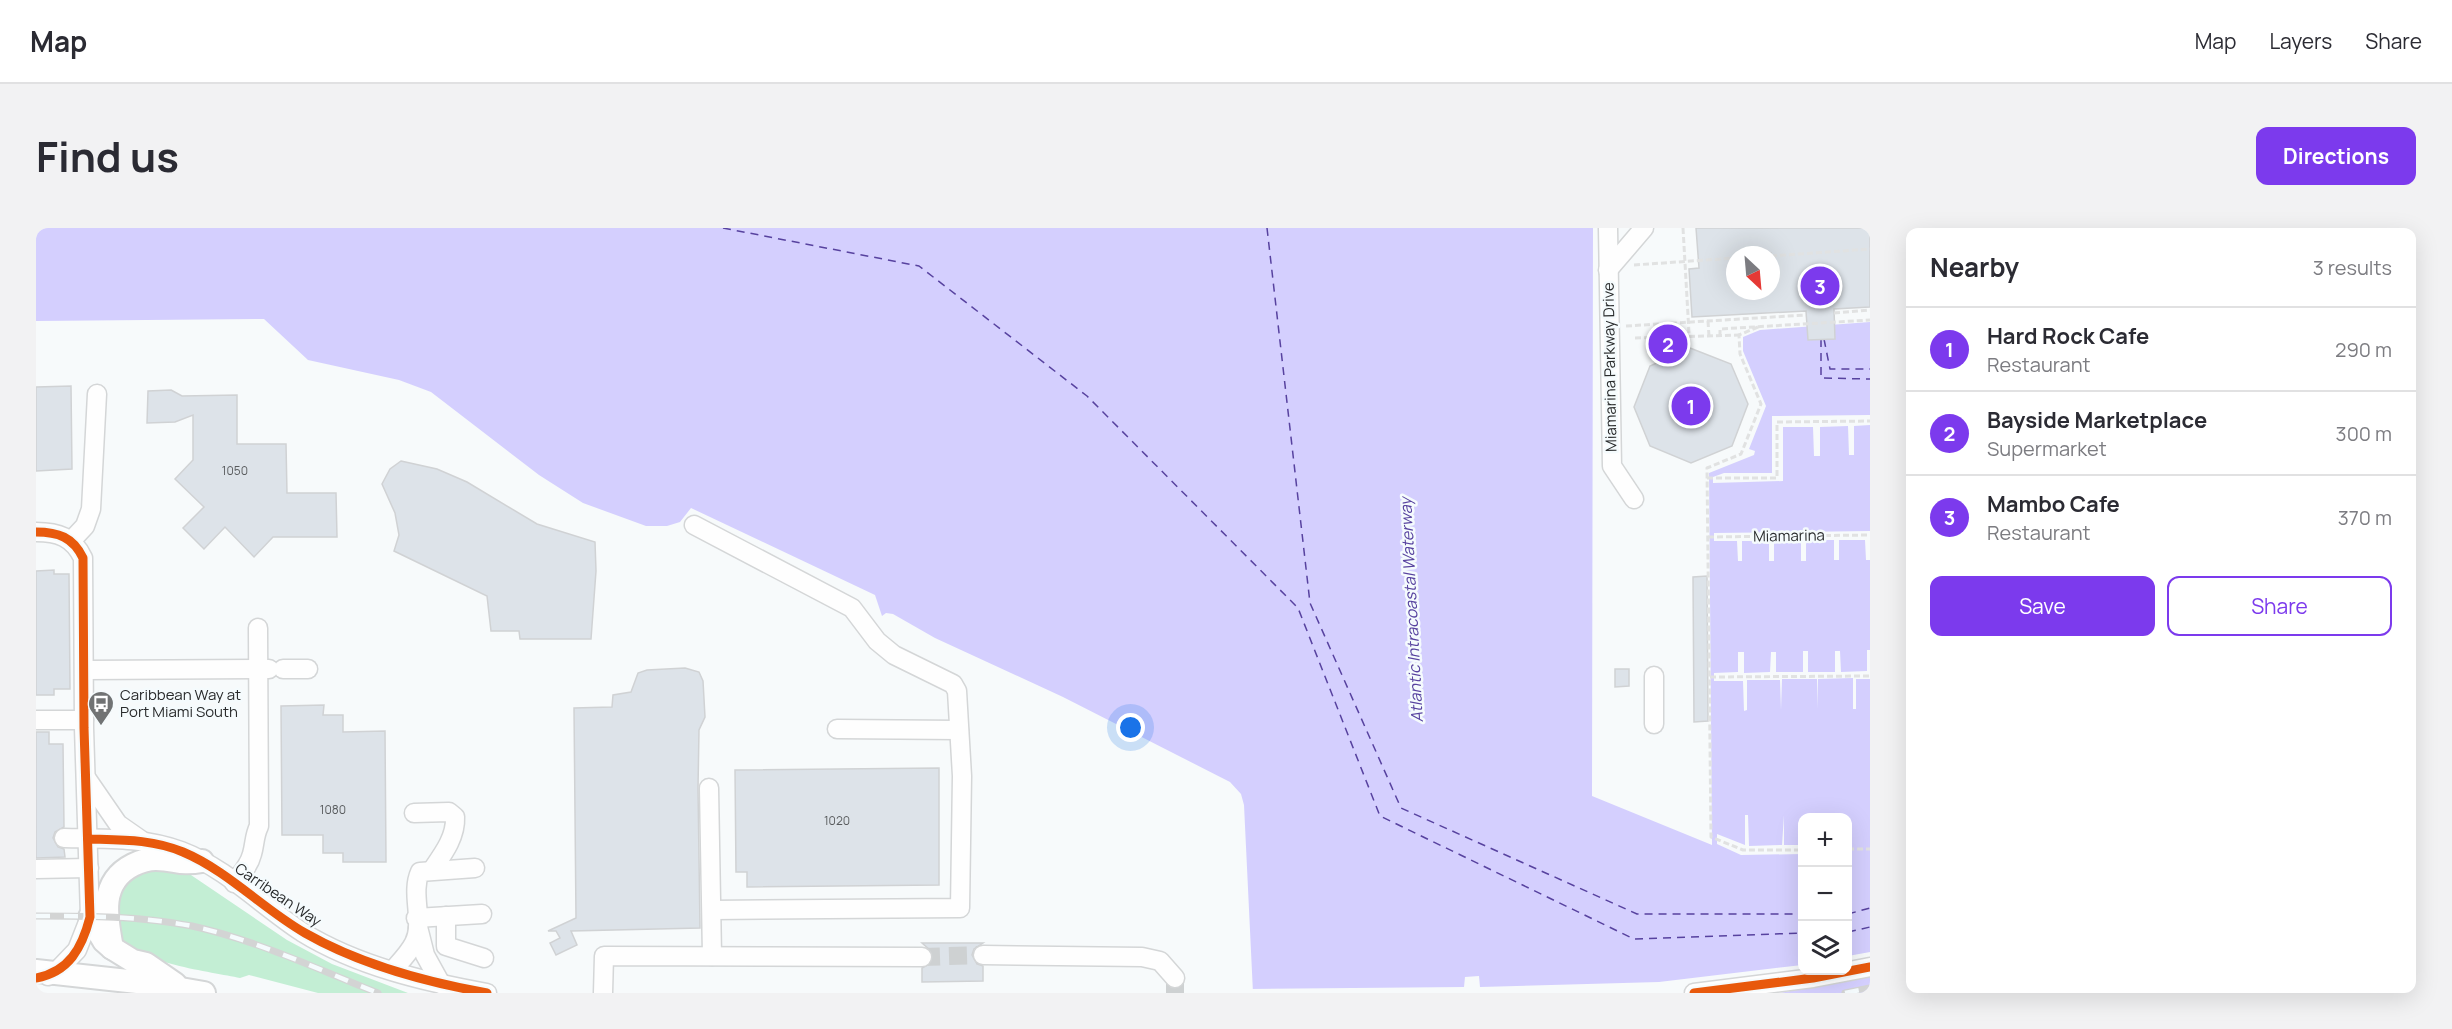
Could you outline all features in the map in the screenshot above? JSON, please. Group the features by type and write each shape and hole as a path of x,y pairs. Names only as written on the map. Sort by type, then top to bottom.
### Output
{"main road":[{"path":"112,948 106,903 112,884 125,869 155,859 182,865 202,861"},
{"path":"90,917 104,941 112,948 132,961 146,964 182,988"},
{"path":"42,974 182,988 204,993"}],"street":[{"path":"1607,229 1614,238 1621,240 1640,233"},
{"name":"Miamarina Parkway Drive","path":"1607,229 1612,466 1634,499"},
{"path":"1608,270 1640,233"},
{"path":"70,541 85,526 103,492 97,394"},
{"path":"694,525 852,608 877,641 894,655 949,680 957,691 959,730 960,908 712,910"},
{"path":"36,532 61,534 78,547 83,558 84,720 90,917 77,950 42,974"},
{"path":"234,884 248,866 253,852 252,839 259,826 258,707 271,669 258,628"},
{"path":"85,670 308,669"},
{"path":"1654,676 1654,724"},
{"path":"36,720 84,720"},
{"path":"837,729 959,730"},
{"path":"86,778 118,824 141,840"},
{"path":"709,788 712,956"},
{"path":"414,813 449,812 455,817 455,827 445,850 432,870"},
{"name":"Carribean Way","path":"64,838 141,840 182,851 202,861 304,933 354,957 441,984 488,993"},
{"path":"36,869 89,868"},
{"path":"393,970 415,942 416,882 420,872 475,868"},
{"path":"417,922 446,916 482,914"},
{"path":"446,916 446,946 484,958"},
{"path":"417,922 425,955 441,984"},
{"path":"983,955 1142,957 1160,961 1175,978"},
{"path":"603,993 604,956 922,957"},
{"path":"1694,993 1802,980 1870,967"}],"path":[{"path":"1683,228 1689,333"},
{"path":"1780,255 1870,249"},
{"path":"1629,265 1726,259"},
{"path":"1834,313 1870,310"},
{"path":"1624,327 1806,315"},
{"path":"1720,336 1720,329 1870,320"},
{"path":"1708,321 1709,336"},
{"path":"1661,323 1662,337"},
{"path":"1635,338 1739,335 1758,327"},
{"path":"1739,335 1740,354 1761,404 1741,454 1707,468 1711,837 1743,850 1798,850"},
{"path":"1707,478 1777,478 1777,422 1870,422"},
{"path":"1709,677 1870,676"},
{"path":"99,704 109,704 112,710"},
{"path":"1852,849 1870,849"}],"green space":[{"path":"147,865 188,873 287,940 332,964 408,993 318,993 249,975 240,978 175,965 140,953 128,945 120,935 111,904 129,873"}],"water":[{"name":"Atlantic Intracoastal Waterway","path":"36,228 1593,228 1592,796 1712,845 1709,473 1754,455 1755,451 1749,449 1766,406 1743,351 1743,337 1760,330 1870,322 1870,993 1253,993 1244,805 1241,794 1230,782 1063,697 935,638 893,614 886,613 882,616 875,595 691,508 680,522 667,526 646,526 583,503 539,475 431,392 399,380 308,360 264,319 36,321"}],"pier":[{"path":"1870,415 1870,425 1854,426 1854,455 1849,455 1848,426 1820,427 1820,456 1814,456 1813,427 1783,427 1783,481 1713,483 1713,477 1724,473 1772,473 1772,416"},
{"path":"1870,531 1870,560 1866,560 1865,540 1839,540 1839,560 1834,560 1834,540 1806,540 1806,561 1801,561 1801,541 1774,541 1774,561 1769,561 1769,541 1742,541 1742,561 1738,561 1737,541 1714,541 1714,533"},
{"path":"1867,650 1870,650 1870,679 1856,679 1856,709 1853,709 1853,678 1818,679 1817,709 1817,679 1782,679 1781,710 1780,680 1747,680 1747,710 1744,711 1743,681 1714,681 1714,673 1738,672 1738,652 1744,652 1744,673 1770,672 1771,652 1776,652 1776,672 1803,672 1803,651 1808,651 1808,672 1835,672 1835,651 1840,651 1841,672 1867,671"},
{"path":"1745,815 1748,815 1749,846 1782,845 1784,815 1784,845 1798,845 1798,854 1741,855 1717,844 1717,834 1745,845"},
{"path":"1870,952 1870,976 1780,993 1250,993 1250,989 1464,987 1465,977 1479,976 1480,987 1659,982 1798,965 1798,975 1852,975 1852,955"}],"building":[{"path":"1696,228 1870,228 1870,307 1834,309 1835,339 1808,340 1806,311 1692,317 1689,269 1699,268"},
{"path":"1690,348 1731,364 1748,404 1732,446 1691,463 1650,446 1634,407 1650,366"},
{"path":"71,386 72,469 36,471 36,387"},
{"path":"171,390 182,396 237,395 237,444 286,444 287,493 336,493 337,537 273,537 254,557 225,527 204,549 183,528 204,507 175,479 193,460 193,415 175,422 147,423 148,391"},
{"path":"401,461 437,469 467,482 537,524 595,542 596,571 591,639 520,639 519,631 491,631 487,596 394,551 399,535 395,513 382,484 390,469"},
{"path":"54,570 54,574 69,574 70,689 54,689 54,695 36,695 36,571"},
{"path":"1707,576 1708,721 1694,722 1693,577"},
{"path":"685,668 699,672 703,681 705,717 699,730 698,788 700,928 571,931 577,945 556,955 550,943 560,938 556,931 548,931 576,918 574,708 612,707 613,695 631,692 638,673 647,670"},
{"path":"1615,669 1629,669 1629,686 1615,687"},
{"path":"324,705 323,715 343,715 343,732 385,731 386,862 343,862 343,853 323,853 323,835 282,835 281,706"},
{"path":"36,732 49,732 49,744 63,744 64,827 55,832 53,838 58,847 64,849 65,857 36,858"},
{"path":"939,768 939,885 747,887 747,872 736,872 735,770"},
{"path":"922,943 983,943 974,949 972,955 977,964 983,966 983,981 922,982 922,968 931,963 933,956"}],"ferry route":[{"path":"723,228 919,266 1087,396 1298,608 1380,816 1634,939 1798,933"},
{"path":"1267,228 1310,603 1401,808 1637,914 1798,914"},
{"path":"1821,339 1821,378 1870,379"},
{"path":"1824,339 1830,369 1870,369"},
{"path":"1852,913 1870,908"},
{"path":"1852,931 1870,927"}],"tunnel":[{"path":"922,957 983,955"},
{"path":"1175,978 1175,993"}],"railway":[{"path":"36,916 134,918 192,926 263,947 378,993"},
{"path":"1845,993 1870,988"}],"cycle path":[{"path":"36,532 64,537 75,545 83,558 84,728 90,917 83,939 72,957 57,970 36,978"},
{"path":"88,839 148,842 183,852 215,869 275,913 326,944 394,971 487,993"},
{"path":"1694,993 1813,978 1870,967"}],"place":[{"name":"Mambo Cafe","path":"1820,286"},
{"name":"Bayside Marketplace","path":"1668,344"},
{"name":"Hard Rock Cafe","path":"1691,406"},
{"name":"Caribbean Way at Port Miami South","path":"101,727"}]}
